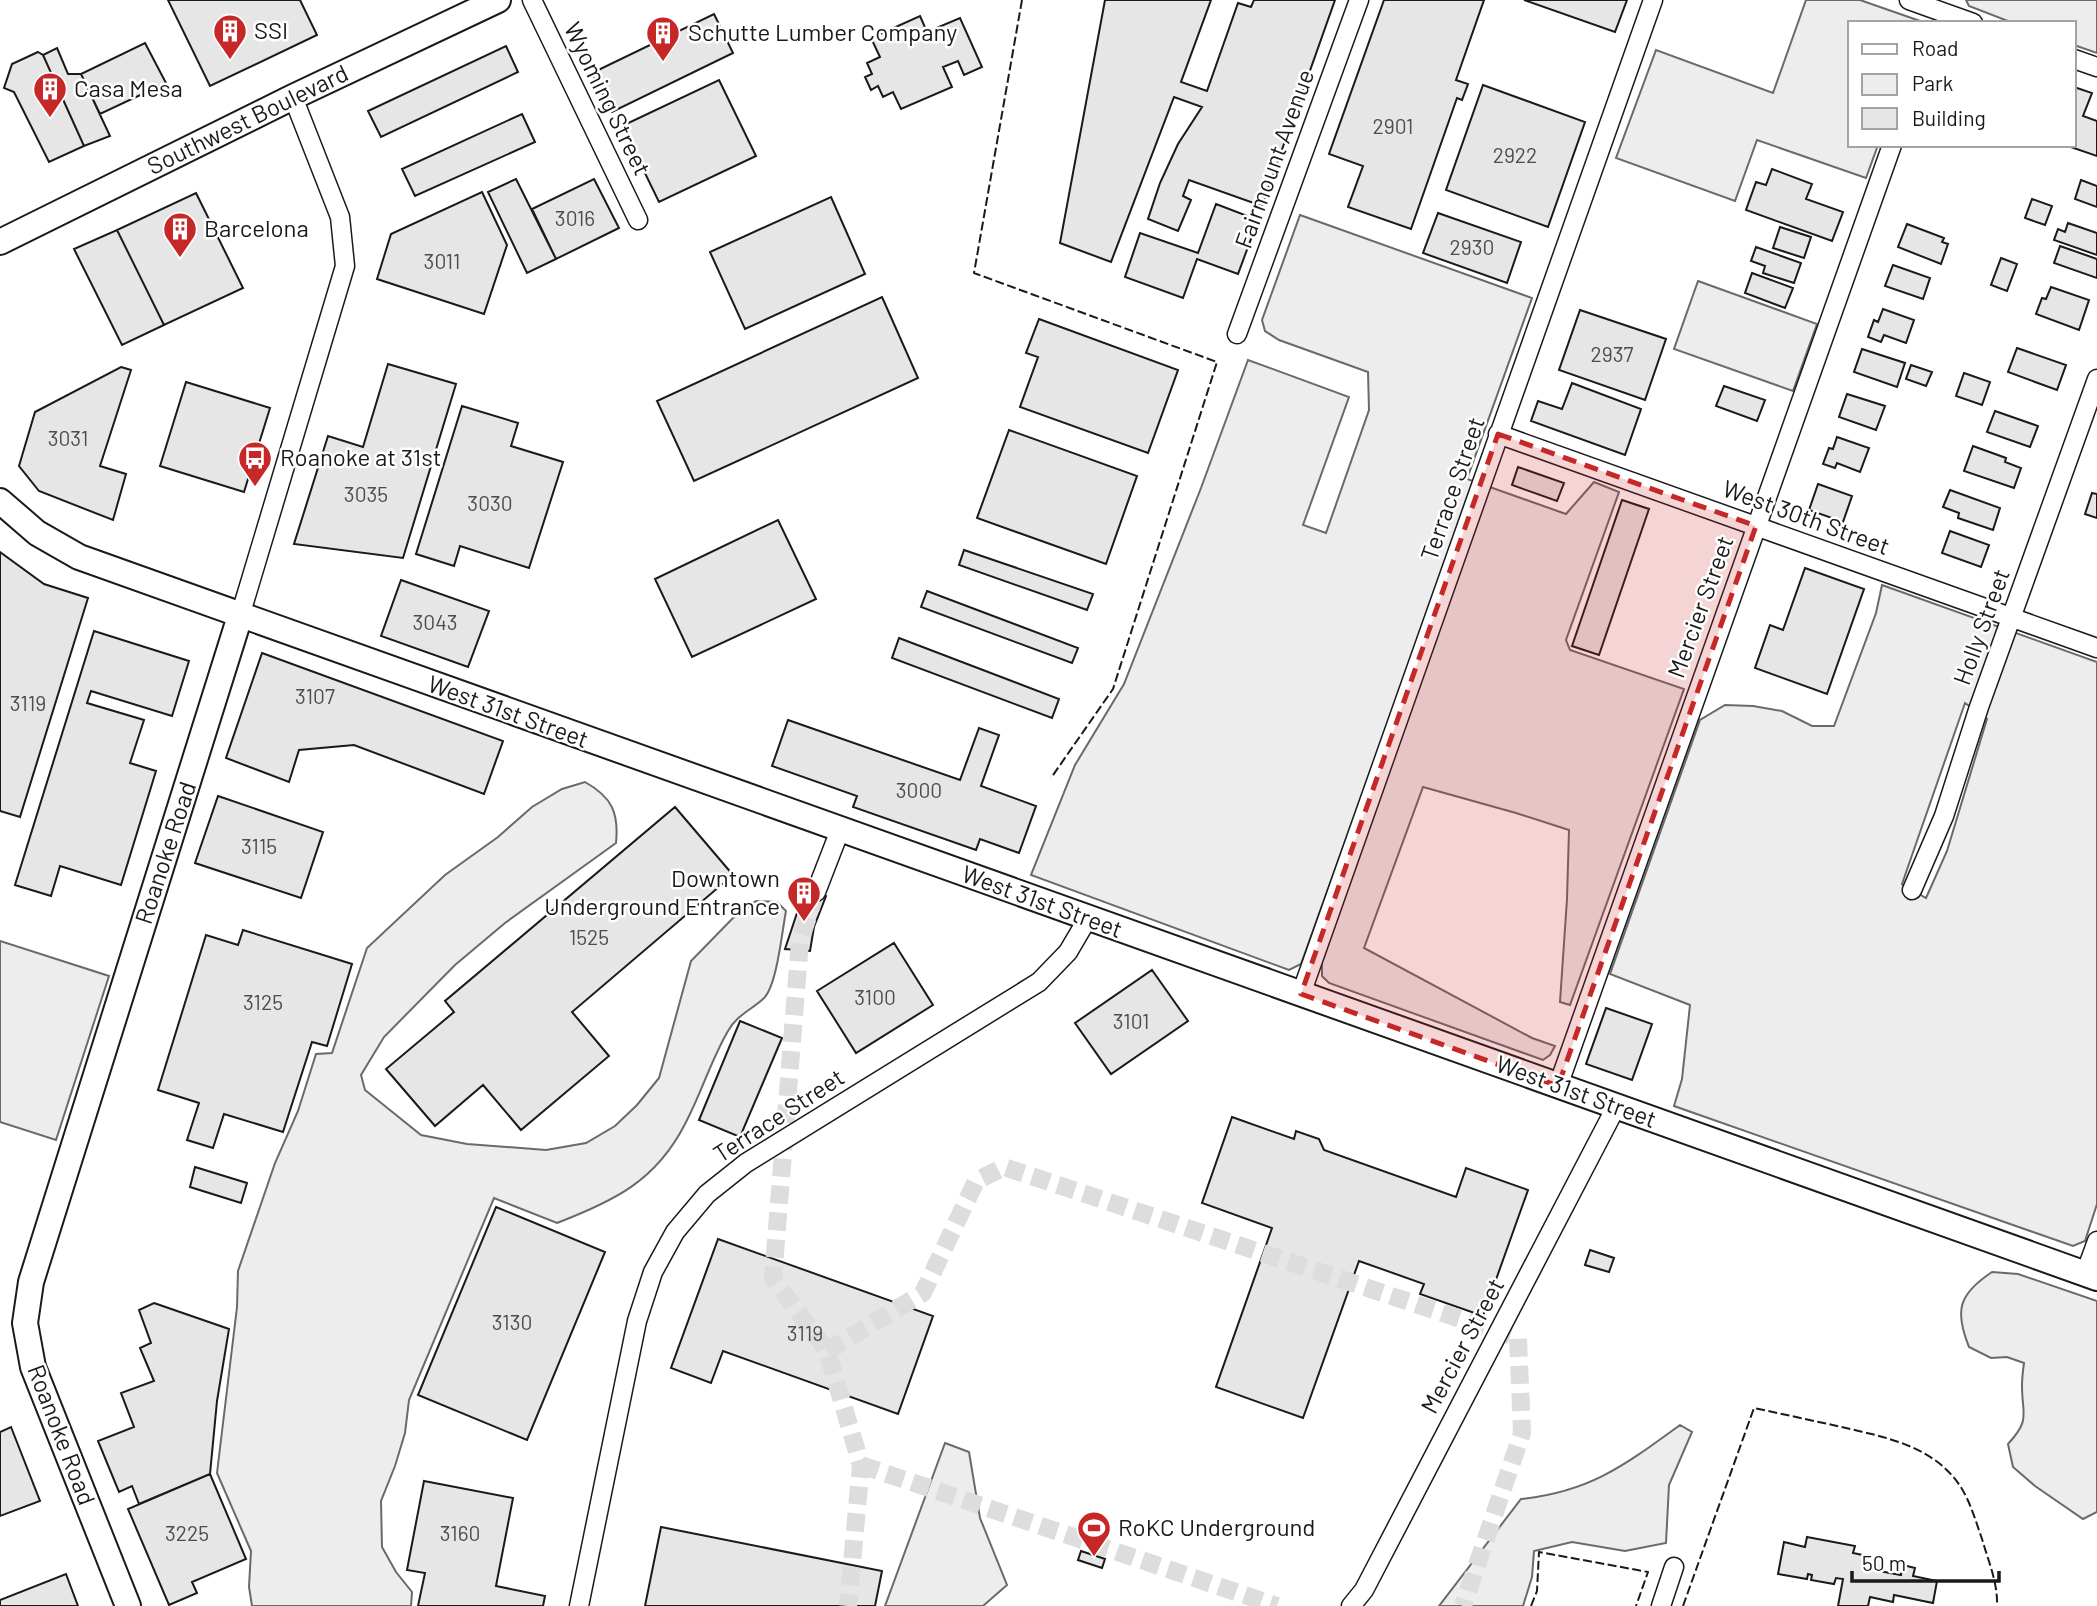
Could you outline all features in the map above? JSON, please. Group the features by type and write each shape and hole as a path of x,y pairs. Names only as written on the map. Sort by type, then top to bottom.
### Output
{"main road":[{"name":"Southwest Boulevard","path":"0,242 293,97 498,0"},
{"name":"West 31st Street","path":"0,501 37,533 79,557 2091,1276"},
{"name":"Roanoke Road","path":"128,1606 33,1367 25,1323 31,1282 240,616"}],"street":[{"name":"Wyoming Street","path":"532,0 638,220"},
{"name":"Fairmount Avenue","path":"1237,334 1359,0"},
{"name":"Terrace Street","path":"1301,994 1653,0"},
{"path":"1909,0 1968,21"},
{"path":"2076,60 2097,67"},
{"name":"Roanoke Road","path":"240,616 345,266 340,217 293,97"},
{"name":"Mercier Street","path":"1558,1086 1891,147"},
{"name":"Holly Street","path":"1912,890 1944,816 1979,707 2097,379"},
{"name":"West 30th Street","path":"1498,434 2097,648"},
{"path":"816,892 840,830"},
{"name":"Terrace Street","path":"579,1606 637,1321 653,1272 675,1232 707,1194 746,1163 1039,982 1068,952 1088,918"},
{"name":"Mercier Street","path":"1351,1606 1370,1578 1616,1107"},
{"path":"2091,1276 2097,1241"},
{"path":"1661,1606 1674,1567"}],"highlighted area":[{"path":"1498,434 1756,526 1558,1086 1301,994"}],"green space":[{"path":"1806,0 1860,0 1920,21 1848,21 1848,147 1877,147 1866,178 1757,140 1735,201 1616,158 1656,50 1773,93"},
{"path":"1966,0 2097,0 2097,53 2076,46 2076,21 2008,21 1969,6"},
{"path":"1300,215 1532,298 1467,479 1566,514 1594,482 1619,492 1566,640 1570,650 1684,689 1570,1005 1560,1002 1569,830 1423,787 1364,948 1532,1038 1555,1046 1543,1060 1329,983 1322,976 1322,962 1425,668 1410,661 1301,964 1289,970 1031,875 1075,765 1124,684 1248,360 1349,397 1303,525 1326,533 1369,410 1368,372 1279,340 1265,331 1262,320"},
{"path":"1698,281 1817,324 1793,391 1674,349"},
{"path":"1882,585 2097,662 2097,1204 2085,1241 2073,1246 1674,1106 1682,1079 1690,1005 1610,974 1700,720 1725,705 1753,706 1782,711 1812,726 1834,726 1876,613","holes":["1965,703 1987,719 1947,851 1926,898 1902,884"]},
{"path":"585,782 602,794 612,807 616,823 616,843 505,923 455,965 384,1037 361,1075 365,1090 421,1135 467,1144 546,1150 586,1143 615,1126 659,1078 691,961 733,918 756,901 777,902 786,911 778,958 768,993 732,1025 674,1144 647,1175 632,1187 557,1223 494,1198 409,1400 405,1433 381,1501 382,1547 396,1572 412,1592 411,1606 252,1606 249,1587 251,1551 217,1473 237,1307 238,1271 275,1163 298,1111 316,1054 332,1053 367,948 445,875 498,837 532,807 562,789"},
{"path":"0,941 109,976 56,1140 0,1122"},
{"path":"1992,1272 2018,1274 2097,1301 2097,1512 2083,1519 2035,1486 2013,1467 2008,1444 2023,1422 2024,1363 2007,1357 1991,1358 1969,1347 1964,1334 1962,1304 1972,1288"},
{"path":"1680,1425 1692,1432 1669,1485 1666,1543 1625,1551 1572,1542 1534,1551 1532,1577 1523,1606 1439,1606 1521,1499 1587,1483 1624,1464"},
{"path":"945,1443 969,1452 980,1518 1007,1585 983,1606 885,1606"}],"building":[{"name":"SSI","path":"168,0 300,0 317,35 210,86"},
{"path":"1105,0 1211,0 1181,82 1207,91 1238,3 1251,7 1254,0 1335,0 1262,206 1189,180 1183,196 1191,200 1178,231 1148,219 1160,183 1178,144 1202,107 1174,97 1111,262 1060,243"},
{"path":"1384,0 1484,0 1456,80 1468,84 1462,100 1457,98 1411,229 1348,207 1363,166 1329,154"},
{"path":"1524,0 1627,0 1615,32"},
{"name":"Schutte Lumber Company","path":"714,14 733,53 612,112 592,73"},
{"path":"920,16 927,32 960,18 982,67 964,75 958,61 943,67 952,87 901,109 893,92 883,97 878,86 871,90 865,77 872,74 867,63 880,57 871,38"},
{"path":"145,43 166,83 100,114 81,74"},
{"path":"506,46 518,72 381,137 368,111"},
{"path":"57,48 68,74 81,74 110,136 84,146 43,55"},
{"name":"Casa Mesa","path":"38,52 43,55 84,146 49,162 14,92 4,88 12,64"},
{"path":"719,80 756,156 659,202 622,126"},
{"path":"1483,85 1585,122 1548,227 1446,190"},
{"path":"2076,88 2092,93 2083,116 2097,121 2097,156 2071,147 2076,147"},
{"path":"522,114 535,142 415,196 402,169"},
{"path":"1772,169 1812,184 1806,199 1843,212 1832,241 1746,210 1756,182 1766,185"},
{"path":"516,179 556,259 527,273 488,192"},
{"path":"594,179 619,228 556,259 532,209"},
{"path":"2081,180 2097,186 2097,207 2075,199"},
{"path":"482,192 507,245 484,314 377,279 391,234"},
{"name":"Barcelona","path":"196,193 243,288 164,325 117,230"},
{"path":"831,197 865,274 745,329 710,252"},
{"path":"2032,199 2052,206 2045,225 2025,218"},
{"path":"1216,204 1258,220 1238,274 1197,259 1183,298 1125,277 1140,233 1198,253"},
{"path":"1438,213 1521,242 1507,283 1423,253"},
{"path":"2068,223 2097,233 2097,255 2054,240 2058,229 2065,232"},
{"path":"1907,224 1944,238 1942,242 1948,244 1941,264 1898,247"},
{"path":"1780,227 1811,237 1804,258 1773,248"},
{"path":"117,230 164,325 122,345 74,249"},
{"path":"2060,246 2097,259 2097,278 2054,263"},
{"path":"1756,247 1801,263 1794,283 1763,273 1765,266 1751,261"},
{"path":"2001,258 2017,264 2007,291 1991,285"},
{"path":"1893,265 1930,278 1923,299 1885,286"},
{"path":"1752,273 1793,288 1785,308 1745,293"},
{"path":"2051,287 2089,300 2079,330 2036,314 2042,298 2046,299"},
{"path":"882,297 918,378 694,481 657,401"},
{"path":"1883,309 1914,320 1906,343 1884,335 1881,342 1868,337 1874,320 1878,322"},
{"path":"1580,310 1666,339 1645,400 1559,370"},
{"path":"1039,319 1178,370 1148,453 1020,407 1038,357 1026,353"},
{"path":"2017,348 2066,365 2057,390 2008,372"},
{"path":"1862,349 1905,363 1897,387 1854,372"},
{"path":"388,364 456,384 403,558 294,544 328,436 363,447"},
{"path":"1911,365 1932,372 1926,386 1906,379"},
{"path":"121,367 131,370 100,466 126,474 113,520 39,491 19,466 35,412"},
{"path":"1964,373 1990,382 1982,405 1956,396"},
{"path":"186,382 270,408 244,492 160,466"},
{"path":"1572,383 1641,409 1625,455 1531,421 1538,401 1562,409"},
{"path":"1724,386 1765,400 1757,421 1716,406"},
{"path":"1847,394 1885,406 1876,430 1839,417"},
{"path":"462,406 518,423 511,446 563,462 529,568 460,546 454,566 416,554"},
{"path":"1995,411 2038,426 2030,447 1987,432"},
{"path":"1009,430 1137,476 1106,564 977,518"},
{"path":"1837,437 1869,448 1860,472 1837,463 1835,468 1823,464"},
{"path":"1973,446 2006,458 2005,462 2021,468 2014,488 1964,471"},
{"path":"1518,467 1564,483 1557,501 1512,485"},
{"path":"1818,484 1852,496 1843,522 1809,510"},
{"path":"1950,490 2000,508 1993,530 1958,518 1959,513 1943,507"},
{"path":"2092,493 2097,494 2097,518 2085,514"},
{"path":"1622,500 1649,509 1599,655 1572,646"},
{"path":"778,520 816,599 692,657 655,579"},
{"path":"1950,531 1989,545 1981,567 1942,553"},
{"path":"964,550 1093,594 1087,610 959,565"},
{"path":"0,552 44,584 88,598 20,817 0,811"},
{"path":"1805,568 1864,589 1827,694 1755,668 1770,625 1783,630"},
{"path":"401,580 489,611 468,667 381,636"},
{"path":"927,591 1078,648 1072,663 921,607"},
{"path":"94,631 189,661 172,716 91,691 87,703 144,720 130,763 156,771 121,885 60,866 51,896 15,885"},
{"path":"899,638 1059,699 1052,718 892,658"},
{"path":"262,653 503,741 484,794 354,745 299,750 289,782 226,758"},
{"path":"788,720 960,780 979,728 999,735 981,786 1036,806 1019,853 980,839 976,850 853,807 857,796 772,766"},
{"path":"218,796 323,832 301,898 195,863"},
{"path":"675,807 733,875 572,1012 609,1056 521,1130 483,1085 435,1126 386,1069 454,1012 445,1001"},
{"name":"Downtown Underground Entrance","path":"805,889 826,896 814,927 810,951 785,949"},
{"path":"243,930 352,964 327,1046 312,1042 283,1132 224,1114 213,1148 187,1140 199,1103 158,1090 206,935 238,945"},
{"path":"894,943 933,1005 856,1053 817,991"},
{"path":"1152,970 1188,1021 1111,1074 1075,1023"},
{"path":"1606,1008 1652,1024 1632,1080 1586,1064"},
{"path":"740,1021 782,1038 740,1137 699,1120"},
{"path":"1232,1117 1294,1139 1296,1131 1319,1139 1324,1150 1456,1197 1466,1168 1528,1190 1483,1316 1420,1294 1424,1284 1359,1261 1303,1418 1216,1387 1272,1228 1202,1203"},
{"path":"195,1167 247,1183 241,1203 190,1187"},
{"path":"496,1207 605,1252 527,1440 418,1395"},
{"path":"718,1239 933,1316 898,1414 723,1351 711,1383 671,1368"},
{"path":"1590,1250 1614,1258 1609,1272 1585,1265"},
{"path":"154,1303 229,1329 217,1401 210,1474 139,1504 132,1486 119,1492 98,1441 134,1427 121,1393 154,1381 140,1348 151,1343 139,1310"},
{"path":"11,1427 40,1501 0,1516 0,1432"},
{"path":"210,1474 246,1559 192,1582 197,1593 169,1605 128,1509"},
{"path":"424,1481 513,1498 496,1586 545,1596 543,1606 418,1606 425,1573 407,1570"},
{"path":"661,1527 882,1571 875,1606 645,1606"},
{"path":"1807,1537 1855,1546 1853,1553 1882,1559 1879,1571 1901,1575 1903,1565 1915,1568 1913,1576 1937,1581 1933,1603 1894,1595 1893,1602 1870,1597 1868,1606 1838,1606 1843,1579 1836,1578 1834,1584 1811,1580 1812,1575 1808,1574 1807,1579 1778,1574 1784,1542 1805,1547"},
{"path":"1081,1551 1105,1559 1102,1568 1078,1560"},
{"path":"66,1574 78,1606 0,1606 0,1600"}],"tunnel":[{"path":"816,892 800,941 773,1278 827,1351 861,1465 848,1606"},
{"path":"827,1351 923,1293 976,1181 1004,1167 1518,1338 1522,1433 1463,1606"},
{"path":"861,1465 1277,1606"}],"fence":[{"path":"1022,0 974,273 1217,362 1113,689 1051,778"},
{"path":"1683,1606 1754,1408 1890,1439 1938,1462 1951,1474 1971,1507 1992,1572 1997,1606"},
{"path":"1531,1606 1537,1591 1539,1552 1648,1572 1636,1606"}],"place":[{"name":"SSI","path":"230,61"},
{"name":"Schutte Lumber Company","path":"663,63"},
{"name":"Casa Mesa","path":"50,119"},
{"name":"Barcelona","path":"180,259"},
{"name":"Roanoke at 31st","path":"255,488"},
{"name":"Downtown Underground Entrance","path":"804,923"},
{"name":"RoKC Underground","path":"1094,1558"}]}
